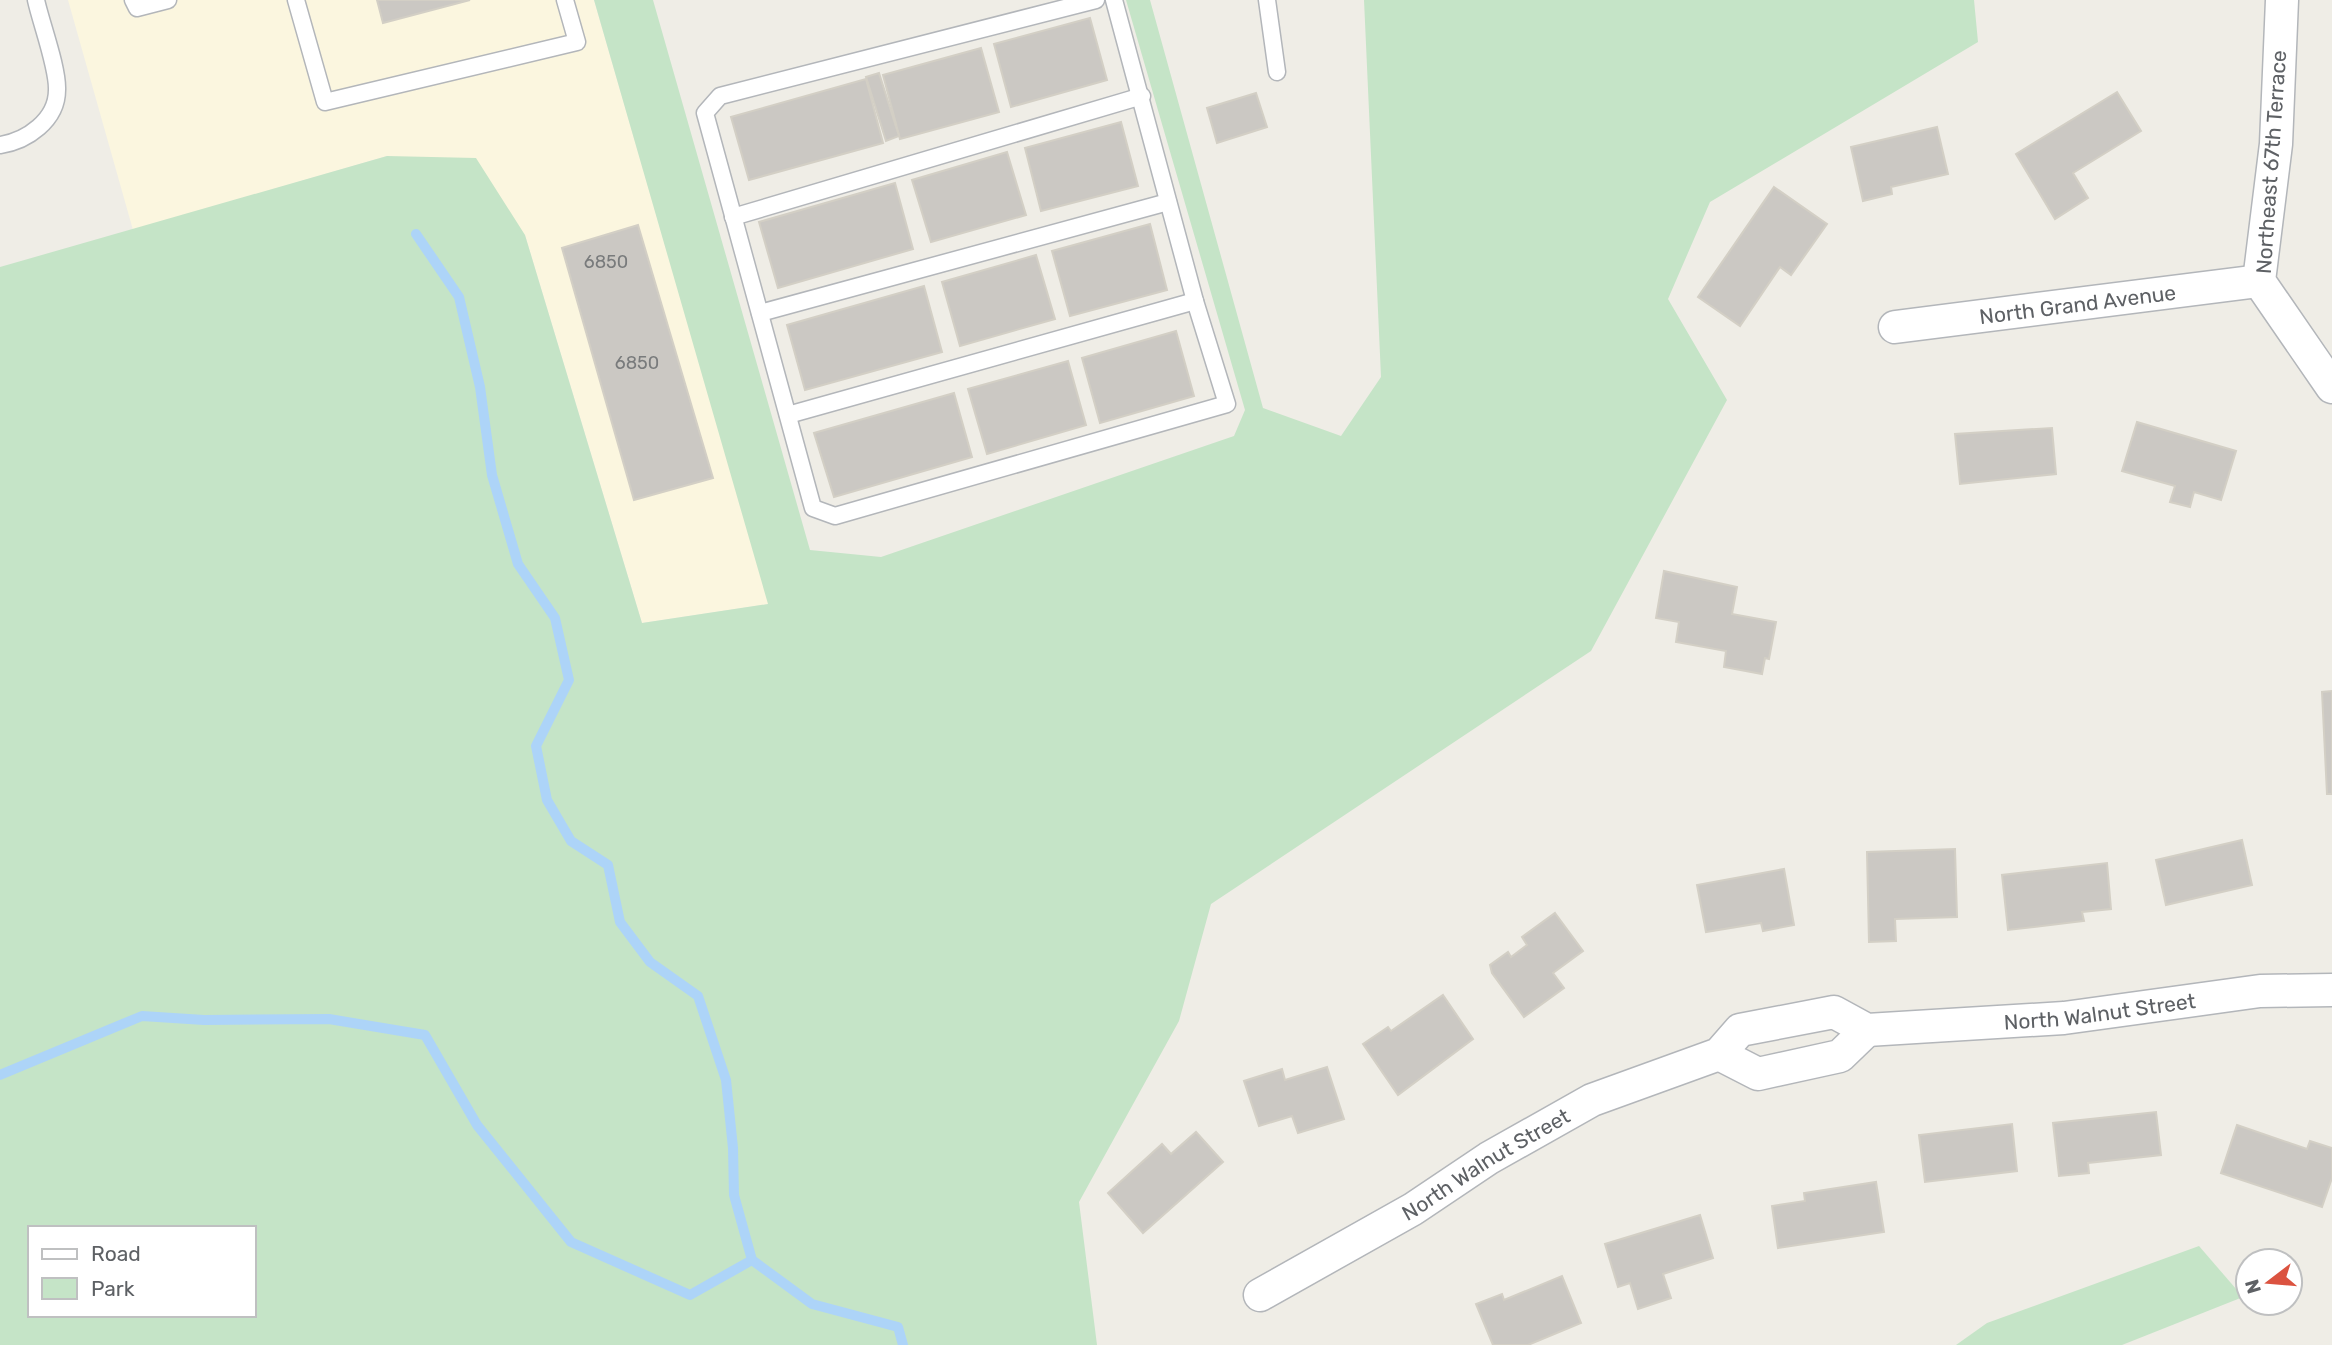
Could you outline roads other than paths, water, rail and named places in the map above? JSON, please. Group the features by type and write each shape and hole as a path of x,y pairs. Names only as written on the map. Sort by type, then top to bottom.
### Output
{"street":[{"name":"Northeast 67th Terrace","path":"2282,0 2276,144 2259,281 2332,387"},
{"name":"North Grand Avenue","path":"1895,327 2259,281"},
{"name":"North Walnut Street","path":"1259,1295 1413,1209 1489,1158 1592,1100 1719,1054 1740,1030 1835,1012 1867,1030 2064,1018 2260,991 2332,990"},
{"path":"1719,1054 1758,1074 1840,1056 1867,1030"}],"lane":[{"path":"0,145 15,142 44,125 58,91 36,0"},
{"path":"134,0 137,8 168,0"},
{"path":"296,0 326,102 577,42 565,0"},
{"path":"1097,0 720,96 705,113 813,508 835,516 1227,404 1195,301 1114,0"},
{"path":"1267,0 1277,72"},
{"path":"733,217 1142,96"},
{"path":"760,313 1168,202"},
{"path":"788,415 1195,301"}],"waterway":[{"path":"416,234 459,297 480,387 492,475 518,564 555,618 569,680 536,746 547,800 571,841 608,865 620,922 650,962 698,996 726,1080 733,1148 734,1195 752,1260 812,1304 898,1327 903,1345"},
{"path":"0,1075 142,1016 204,1020 329,1019 425,1035 477,1125 571,1242 690,1295 752,1260"}]}
